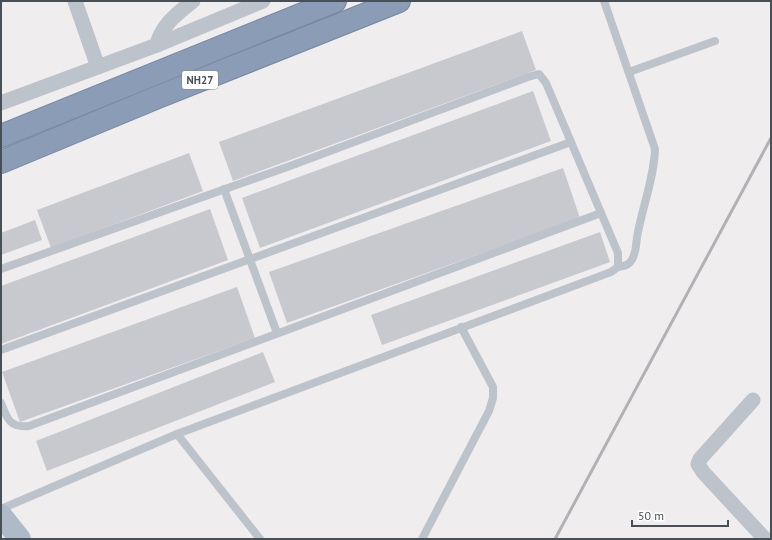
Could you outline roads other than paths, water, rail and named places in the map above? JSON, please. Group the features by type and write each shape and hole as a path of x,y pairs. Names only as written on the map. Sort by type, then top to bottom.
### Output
{"highway":[{"name":"NH27","path":"1,136 335,1"},
{"name":"NH27","path":"1,162 158,96 399,1"}],"main road":[{"path":"1,515 20,539"}],"street":[{"path":"74,1 98,67"},
{"path":"157,45 159,34 178,13 194,1"},
{"path":"1,103 157,45 263,1"},
{"path":"753,400 700,459 698,464 756,536"}],"lane":[{"path":"1,509 177,434 611,272 618,267 626,266 631,262 635,254 641,214 655,159 653,141 604,1"},
{"path":"629,72 715,41"},
{"path":"1,269 539,74 546,83 618,252 618,267"},
{"path":"1,350 571,142"},
{"path":"224,189 277,333"},
{"path":"1,403 11,423 19,427 29,426 601,213"},
{"path":"422,539 489,411 493,398 493,388 461,327"},
{"path":"177,434 260,539"}],"railway":[{"path":"555,539 771,138"}]}
